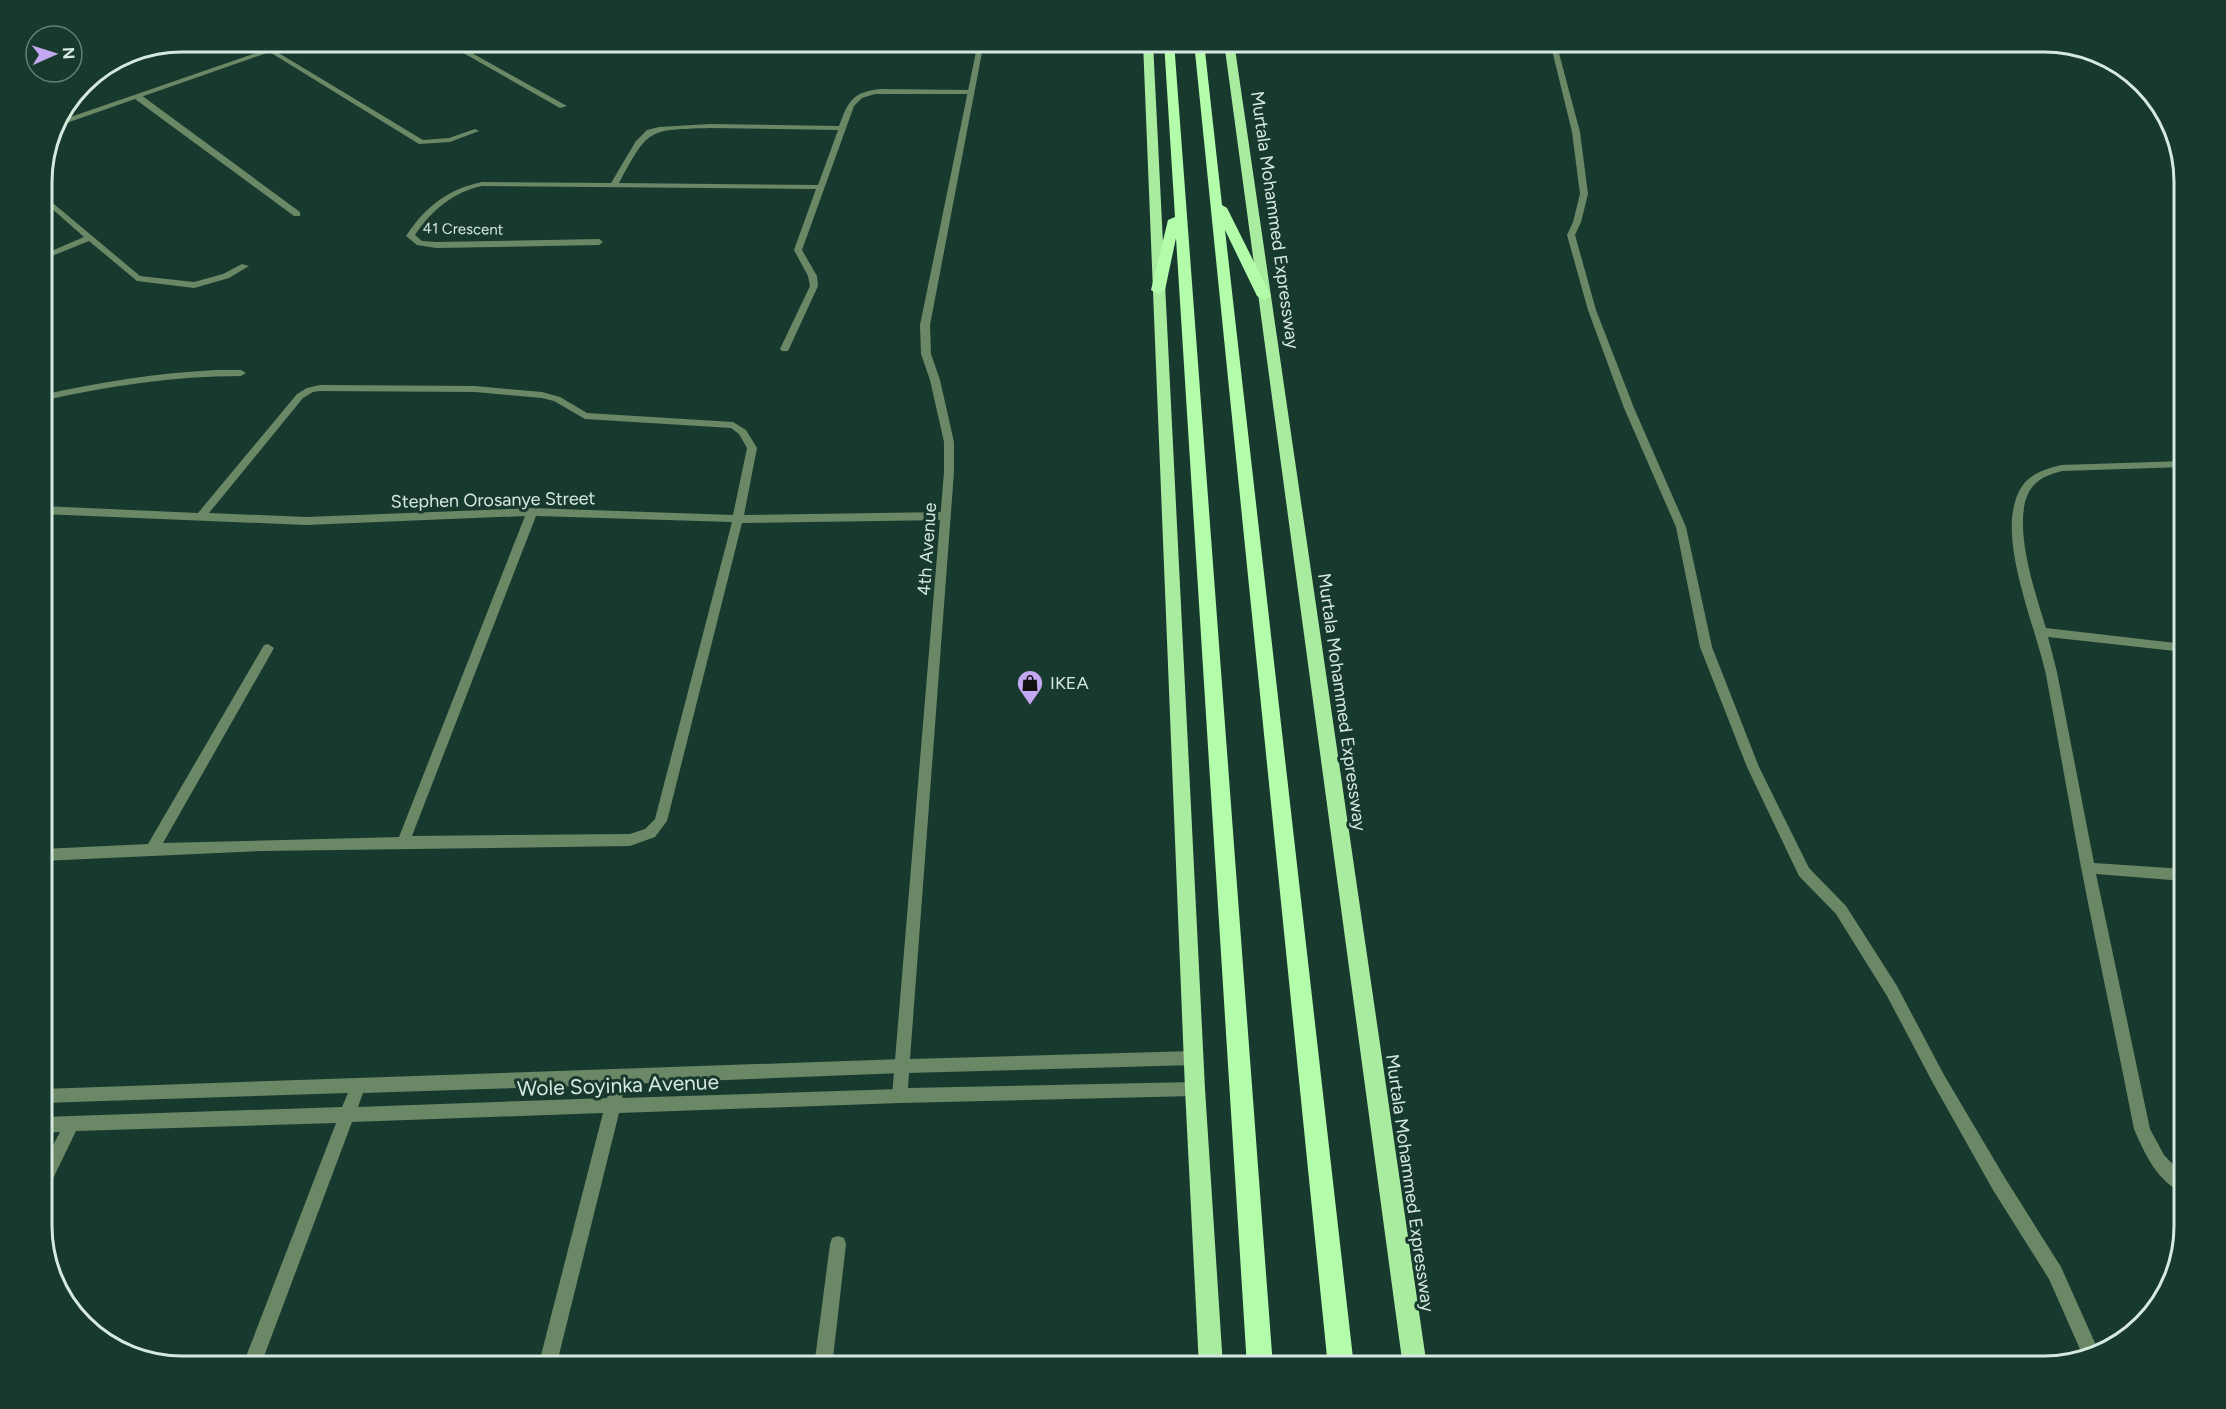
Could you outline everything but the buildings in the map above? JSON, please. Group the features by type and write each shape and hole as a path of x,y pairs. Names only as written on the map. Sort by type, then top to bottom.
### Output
{"highway":[{"path":"1148,52 1195,1089 1210,1357"},
{"path":"1170,52 1259,1357"},
{"path":"1200,52 1340,1357"},
{"name":"Murtala Mohammed Expressway","path":"1230,52 1414,1357"},
{"path":"1215,198 1264,296"},
{"path":"1158,290 1179,201"}],"street":[{"path":"68,120 264,52"},
{"path":"273,52 422,142 450,140 475,131"},
{"path":"465,52 563,106"},
{"name":"4th Avenue","path":"900,1096 949,442 935,380 926,354 925,325 979,52"},
{"path":"1556,52 1567,91 1581,161 1584,194 1571,236 1592,310 1629,408 1681,527 1706,648 1753,767 1804,872 1841,910 1892,991 1998,1184 2055,1273 2089,1348"},
{"path":"785,349 814,286 813,276 799,257 798,250 850,105 855,98 866,92 970,92"},
{"path":"138,97 297,214"},
{"path":"614,184 639,140 652,130 681,126 842,128"},
{"name":"41 Crescent","path":"599,242 436,245 420,243 410,236 415,226 432,209 453,192 467,186 614,184 822,187"},
{"path":"53,205 137,278 194,285 226,276 245,266"},
{"path":"53,253 90,237"},
{"path":"53,396 152,377 241,373"},
{"path":"53,854 153,848 404,841 630,840 650,833 661,821 738,519 752,448 743,432 733,425 585,416 557,399 531,394 475,389 332,388 310,390 300,396 200,517"},
{"path":"2174,464 2061,468 2043,473 2031,482 2022,496 2018,514 2018,544 2051,672 2088,868 2142,1129 2151,1152 2174,1179"},
{"name":"Stephen Orosanye Street","path":"53,510 306,521 532,512 738,519 945,516"},
{"path":"404,841 532,512"},
{"path":"2041,632 2174,647"},
{"path":"153,848 268,648"},
{"path":"2088,868 2174,874"},
{"name":"Wole Soyinka Avenue","path":"53,1095 1194,1058"},
{"path":"550,1357 620,1077"},
{"path":"255,1357 358,1086"},
{"name":"Wole Soyinka Avenue","path":"53,1125 900,1096 1195,1089"},
{"path":"53,1162 72,1124"},
{"path":"824,1357 838,1244"}],"place":[{"name":"IKEA","path":"1030,706"}]}
